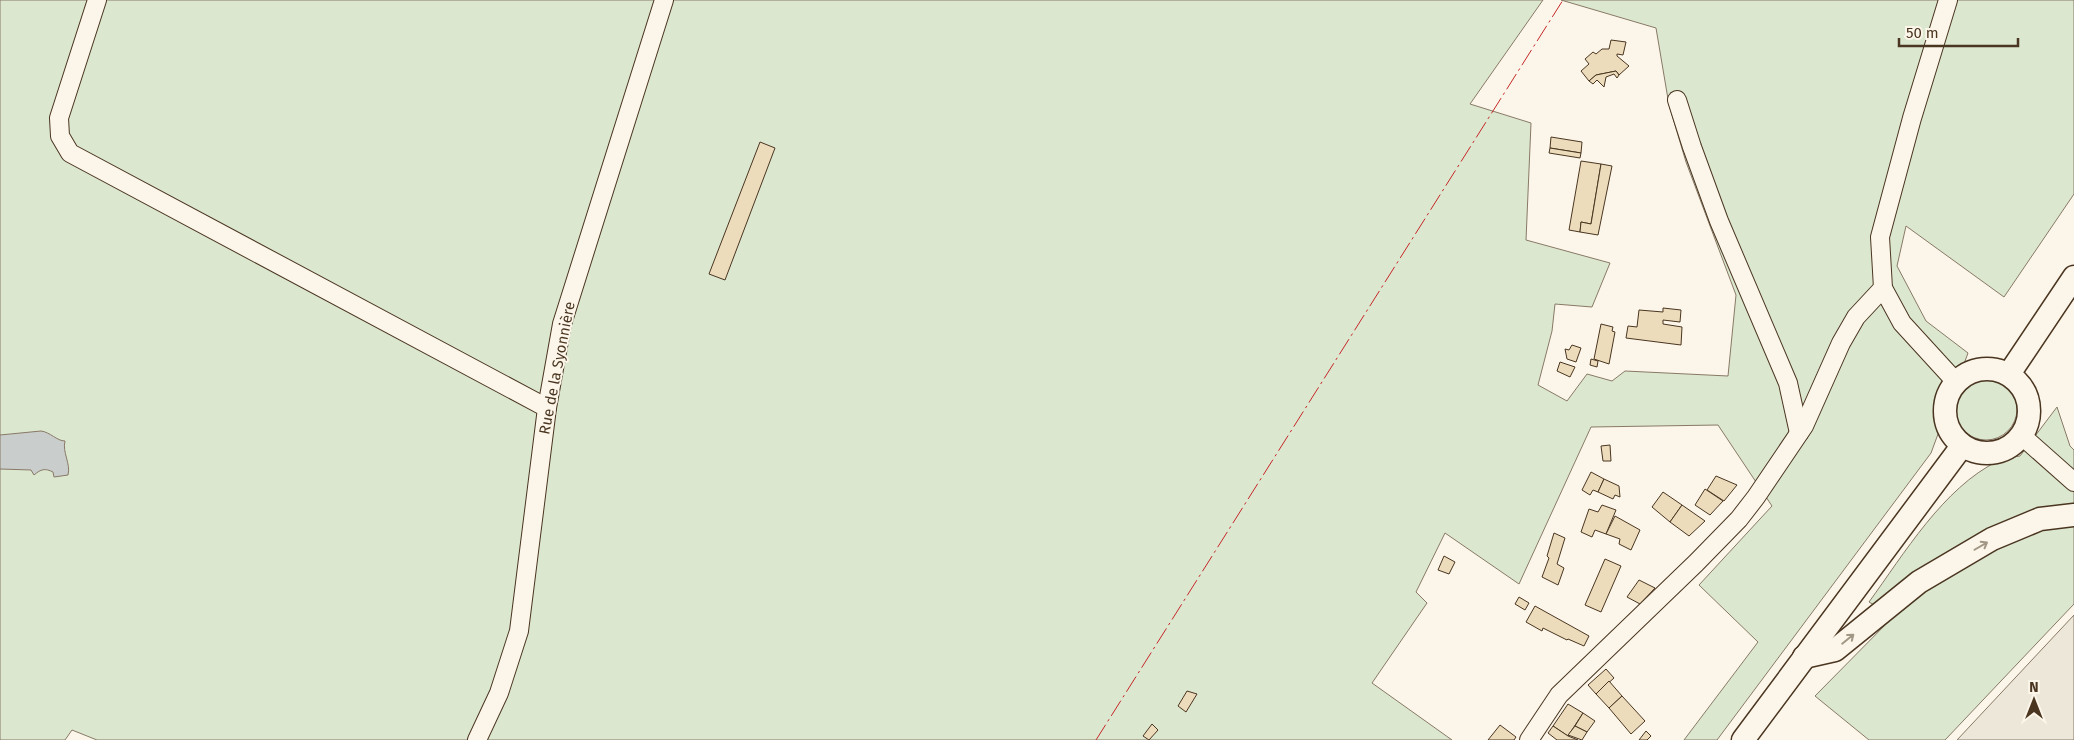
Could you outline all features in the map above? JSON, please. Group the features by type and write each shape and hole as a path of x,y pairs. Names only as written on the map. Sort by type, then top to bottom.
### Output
{"main road":[{"path":"2009,374 2074,277"},
{"path":"1981,369 2009,374 2020,384 2027,395 2030,409 2028,423 2022,436 2013,446 2001,452 1987,454 1974,452 1962,446 1949,429 1944,408 1948,394 1956,382 1967,374 1981,369"},
{"path":"1743,740 1962,446"},
{"path":"1804,658 1835,650 1918,582 1992,539 2040,519 2074,515"}],"street":[{"path":"97,0 59,118 60,136 70,153 547,408"},
{"name":"Rue de la Syonnière","path":"477,740 499,693 519,631 547,408 562,324 664,0"},
{"path":"1948,0 1912,118 1880,237 1883,288 1902,323 1956,382"},
{"path":"1677,100 1719,221 1788,383 1799,434"},
{"path":"1529,740 1559,695 1696,563 1739,518 1799,434 1841,343 1856,317 1883,288"},
{"path":"2022,436 2074,482"}],"green space":[{"path":"0,0 1543,0 1470,104 1531,123 1526,240 1610,263 1592,307 1555,304 1552,331 1538,385 1567,401 1587,374 1612,381 1625,371 1728,376 1736,295 1686,162 1669,105 1656,28 1561,0 2074,0 2074,194 2004,297 1906,226 1897,266 1926,321 1968,353 1931,453 1717,740 1684,740 1758,642 1699,585 1772,506 1718,425 1591,427 1519,584 1445,533 1416,592 1427,603 1372,683 1452,740 97,740 72,730 65,740 0,740"},
{"path":"1986,378 1998,381 2008,387 2014,397 2017,409 2014,421 2008,431 1998,437 1986,440 1974,437 1964,431 1958,421 1955,409 1958,397 1964,387 1974,381"},
{"path":"2057,407 2070,446 2074,450 2074,604 1945,740 1869,740 1815,696 1894,616 1869,602 1926,524 1942,505 1978,473 2000,460 2020,456"}],"shaded area":[{"path":"41,431 65,441 68,475 54,477 53,472 48,470 41,470 34,475 31,470 0,469 0,435"},
{"path":"2074,615 2074,740 1957,740"}],"building":[{"path":"1611,40 1626,42 1623,55 1617,54 1617,56 1629,66 1619,75 1616,71 1596,75 1589,81 1581,71 1589,64 1585,59 1593,52 1596,54 1602,49 1609,49"},
{"path":"1616,71 1619,75 1617,78 1614,74 1606,77 1604,87 1597,80 1593,84 1589,81 1596,75"},
{"path":"1551,137 1582,142 1581,153 1550,148"},
{"path":"760,142 775,148 725,280 709,274"},
{"path":"1550,148 1581,153 1580,158 1549,153"},
{"path":"1581,161 1601,164 1591,224 1581,222 1580,232 1569,230"},
{"path":"1601,164 1612,166 1598,235 1580,232 1581,222 1591,224"},
{"path":"1663,308 1681,310 1680,322 1663,320 1663,324 1682,327 1681,345 1626,338 1628,326 1637,327 1639,310 1663,312"},
{"path":"1601,324 1613,327 1612,331 1615,332 1609,364 1594,359"},
{"path":"1572,345 1581,348 1576,362 1567,359 1565,349 1569,350"},
{"path":"1591,359 1598,361 1597,367 1590,365"},
{"path":"1560,362 1575,367 1570,377 1557,371"},
{"path":"1610,445 1611,461 1603,461 1601,446"},
{"path":"1591,472 1604,479 1598,492 1593,490 1590,495 1582,490"},
{"path":"1716,476 1737,485 1724,501 1707,490"},
{"path":"1604,479 1619,486 1620,497 1615,495 1613,499 1598,492"},
{"path":"1705,489 1723,501 1710,515 1695,505"},
{"path":"1663,492 1682,505 1670,522 1652,507"},
{"path":"1602,505 1616,510 1606,534 1595,530 1592,537 1581,532 1589,509 1598,512"},
{"path":"1682,505 1705,521 1689,536 1670,522"},
{"path":"1615,516 1640,530 1631,550 1619,544 1620,539 1606,534"},
{"path":"1554,533 1565,538 1557,564 1564,568 1558,585 1542,577 1549,558 1547,556"},
{"path":"1444,556 1455,562 1449,574 1438,570"},
{"path":"1605,559 1621,566 1601,612 1585,605"},
{"path":"1639,580 1655,588 1640,604 1627,597"},
{"path":"1519,597 1529,603 1525,610 1515,604"},
{"path":"1535,606 1589,636 1584,646 1543,628 1542,631 1526,622"},
{"path":"1606,669 1614,678 1596,694 1588,685"},
{"path":"1609,681 1622,696 1609,708 1596,694"},
{"path":"1187,691 1197,694 1186,712 1178,706"},
{"path":"1622,696 1645,721 1631,734 1609,708"},
{"path":"1568,704 1583,713 1568,736 1553,726"},
{"path":"1583,713 1595,721 1587,732 1575,726"},
{"path":"1152,724 1158,730 1149,740 1143,736"},
{"path":"1500,725 1516,737 1514,740 1488,740"},
{"path":"1553,726 1578,740 1557,740 1548,733"},
{"path":"1575,726 1587,732 1582,740 1568,735"},
{"path":"1646,731 1651,736 1647,740 1639,740"}],"power":[{"path":"1096,740 1563,0"}]}
